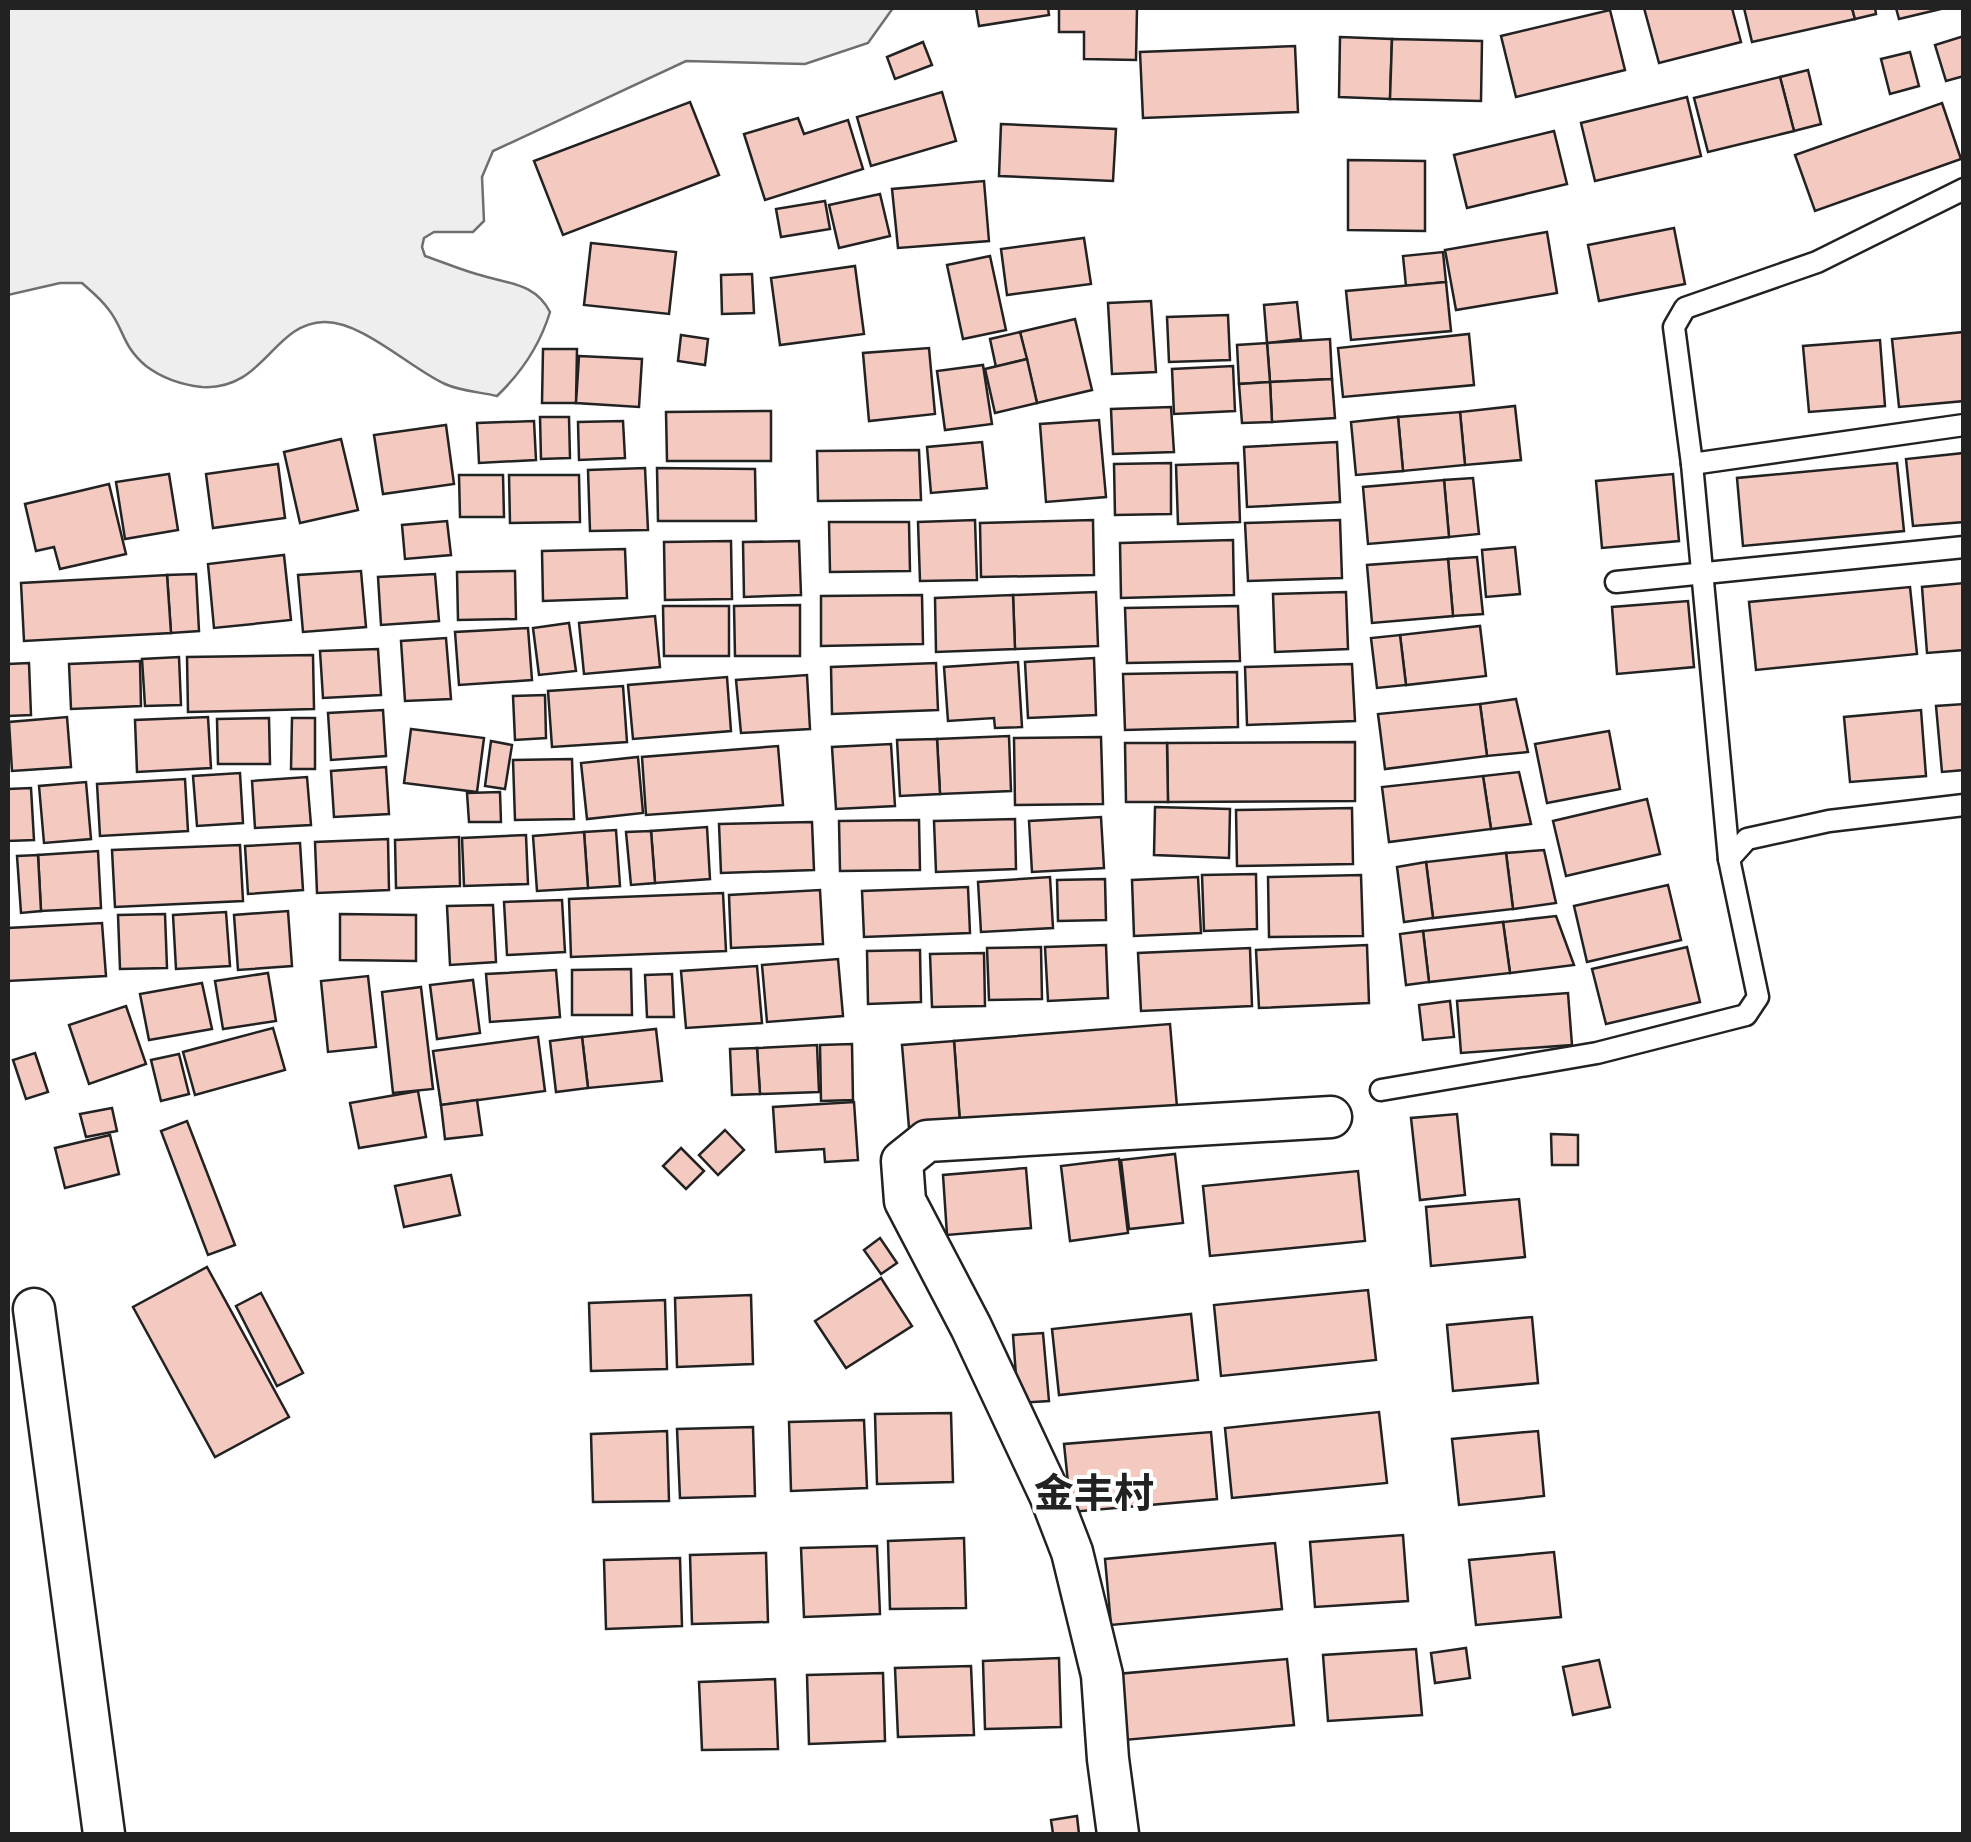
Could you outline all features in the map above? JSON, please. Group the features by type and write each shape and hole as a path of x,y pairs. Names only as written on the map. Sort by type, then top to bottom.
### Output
{"street":[{"path":"1118,1834 1102,1674 1072,1552 972,1326 904,1201 902,1161 927,1141 1331,1117"},
{"path":"34,1309 104,1834"}],"lane":[{"path":"1381,1090 1596,1053 1746,1015 1758,997 1729,860 1692,464 1674,328 1685,308 1817,262 1964,189"},
{"path":"1692,464 1964,425"},
{"path":"1616,582 1964,547"},
{"path":"1729,860 1746,839 1829,821 1964,804"}],"shaded area":[{"path":"8,8 893,8 868,43 805,64 686,61 493,151 482,177 484,221 473,232 434,232 424,238 422,247 425,256 529,290 550,312 529,358 497,396 445,384 370,337 324,322 292,333 240,379 223,385 187,385 159,374 138,359 109,310 82,283 60,283 8,295"}],"building":[{"path":"976,8 1048,8 1049,15 979,26"},
{"path":"1059,8 1137,8 1136,60 1084,59 1084,32 1059,32"},
{"path":"1644,8 1732,8 1741,42 1659,63"},
{"path":"1744,8 1852,8 1855,19 1752,42"},
{"path":"1852,8 1875,8 1876,14 1855,19"},
{"path":"1896,8 1945,8 1899,19"},
{"path":"1610,10 1625,70 1516,97 1501,36"},
{"path":"1964,36 1964,76 1946,81 1935,45"},
{"path":"1340,37 1392,39 1390,99 1339,97"},
{"path":"1392,39 1482,41 1481,101 1390,99"},
{"path":"923,42 932,65 895,79 887,57"},
{"path":"1295,46 1298,112 1143,118 1140,52"},
{"path":"1910,52 1919,86 1890,94 1881,59"},
{"path":"1808,70 1821,124 1794,131 1780,77"},
{"path":"1780,77 1794,131 1708,152 1694,98"},
{"path":"942,92 956,141 871,166 857,117"},
{"path":"1687,97 1701,156 1595,181 1581,123"},
{"path":"690,102 719,175 563,235 534,161"},
{"path":"1942,103 1961,159 1815,211 1795,155"},
{"path":"798,118 804,134 848,120 863,169 765,200 744,134"},
{"path":"1001,124 1116,129 1113,181 999,176"},
{"path":"1554,131 1567,184 1467,208 1454,155"},
{"path":"1348,160 1425,161 1425,231 1348,230"},
{"path":"984,181 989,241 898,248 892,189"},
{"path":"880,194 890,236 839,248 829,205"},
{"path":"825,201 830,229 781,237 776,209"},
{"path":"1674,228 1685,284 1599,301 1588,245"},
{"path":"1547,232 1557,293 1456,310 1445,250"},
{"path":"1084,238 1091,284 1007,295 1001,249"},
{"path":"591,243 676,252 669,314 584,305"},
{"path":"1443,252 1446,282 1406,286 1403,256"},
{"path":"990,256 1006,330 963,339 947,265"},
{"path":"855,266 864,334 780,345 771,278"},
{"path":"752,274 754,313 722,314 721,275"},
{"path":"1446,282 1451,331 1351,340 1346,291"},
{"path":"1151,301 1156,372 1112,374 1108,303"},
{"path":"1297,302 1301,339 1267,343 1264,305"},
{"path":"1228,315 1230,360 1169,362 1167,317"},
{"path":"1075,319 1092,390 1037,403 1020,332"},
{"path":"1020,332 1027,359 996,367 990,339"},
{"path":"1964,332 1964,401 1899,407 1892,339"},
{"path":"1469,334 1474,385 1343,397 1338,348"},
{"path":"681,335 708,339 705,365 678,361"},
{"path":"1330,339 1332,379 1270,382 1267,343"},
{"path":"1880,340 1885,406 1809,412 1803,346"},
{"path":"1267,343 1270,382 1239,384 1237,345"},
{"path":"929,348 935,414 869,421 863,353"},
{"path":"543,349 577,349 576,403 542,403"},
{"path":"579,356 642,359 639,407 576,403"},
{"path":"1027,359 1037,403 995,413 985,369"},
{"path":"983,365 992,424 945,430 937,371"},
{"path":"1233,366 1235,411 1174,414 1172,369"},
{"path":"1332,379 1335,418 1272,422 1270,382"},
{"path":"1270,382 1272,422 1242,423 1239,384"},
{"path":"1515,406 1521,460 1465,465 1460,412"},
{"path":"1171,407 1174,452 1113,454 1111,409"},
{"path":"771,411 771,461 667,461 666,412"},
{"path":"1460,412 1465,465 1403,471 1398,417"},
{"path":"540,417 569,417 570,458 541,459"},
{"path":"1398,417 1403,471 1356,475 1351,422"},
{"path":"1099,420 1106,497 1046,502 1040,424"},
{"path":"534,421 536,460 479,463 477,423"},
{"path":"623,421 625,458 579,460 578,422"},
{"path":"446,425 454,484 383,494 374,435"},
{"path":"341,439 358,510 300,523 284,452"},
{"path":"982,442 987,488 931,493 927,447"},
{"path":"1337,442 1340,502 1247,507 1244,447"},
{"path":"919,450 921,500 818,501 817,451"},
{"path":"1964,453 1964,522 1913,526 1906,459"},
{"path":"1171,463 1171,514 1115,515 1114,464"},
{"path":"1238,463 1240,522 1178,524 1176,465"},
{"path":"1897,463 1904,531 1743,546 1737,478"},
{"path":"278,464 285,518 213,528 206,474"},
{"path":"645,468 648,530 590,531 588,470"},
{"path":"657,468 755,469 756,521 658,521"},
{"path":"169,474 178,530 125,539 116,482"},
{"path":"1673,474 1679,541 1602,548 1596,481"},
{"path":"459,475 503,475 504,517 460,517"},
{"path":"509,475 579,475 580,522 510,523"},
{"path":"1473,478 1479,534 1449,537 1444,480"},
{"path":"1444,480 1449,537 1368,544 1363,487"},
{"path":"109,484 126,554 60,569 54,547 36,551 25,504"},
{"path":"975,520 977,580 920,581 918,522"},
{"path":"1093,520 1094,575 981,577 980,523"},
{"path":"1340,520 1342,578 1248,581 1245,523"},
{"path":"447,521 451,555 405,559 402,525"},
{"path":"829,522 909,522 910,571 830,572"},
{"path":"1233,540 1234,595 1121,598 1120,543"},
{"path":"731,541 732,599 665,600 664,542"},
{"path":"799,541 801,595 744,597 743,542"},
{"path":"1515,547 1520,594 1486,597 1482,550"},
{"path":"625,549 627,598 543,601 542,551"},
{"path":"284,555 291,620 214,628 208,564"},
{"path":"1477,557 1483,614 1453,616 1448,559"},
{"path":"1448,559 1453,616 1372,623 1367,565"},
{"path":"361,571 366,627 303,632 298,575"},
{"path":"515,571 516,619 458,620 457,572"},
{"path":"196,574 199,631 171,633 167,575"},
{"path":"435,574 439,621 381,625 378,577"},
{"path":"167,575 171,633 24,641 21,583"},
{"path":"1964,583 1964,650 1927,653 1922,587"},
{"path":"1910,587 1917,654 1756,670 1749,602"},
{"path":"1096,592 1098,646 1015,649 1013,595"},
{"path":"1346,592 1348,649 1275,652 1273,594"},
{"path":"922,595 923,644 821,646 821,596"},
{"path":"1013,595 1015,649 936,652 935,598"},
{"path":"1688,601 1694,667 1617,674 1612,607"},
{"path":"800,605 800,656 735,656 734,606"},
{"path":"663,606 729,606 729,656 664,656"},
{"path":"1238,606 1240,661 1127,663 1125,608"},
{"path":"655,616 660,667 584,674 579,623"},
{"path":"569,623 576,671 539,675 533,628"},
{"path":"1480,626 1486,676 1406,685 1400,635"},
{"path":"528,628 532,680 459,685 455,632"},
{"path":"1400,635 1406,685 1377,688 1371,638"},
{"path":"446,638 451,699 405,701 401,641"},
{"path":"378,649 381,695 323,698 320,651"},
{"path":"313,655 314,709 188,712 187,657"},
{"path":"179,657 181,705 145,706 142,659"},
{"path":"1094,658 1096,715 1028,718 1025,662"},
{"path":"140,661 141,706 71,709 69,664"},
{"path":"1018,662 1022,727 995,728 994,718 948,721 944,667"},
{"path":"29,663 31,715 8,716 8,664"},
{"path":"936,663 938,710 832,714 831,667"},
{"path":"1352,664 1355,721 1247,725 1245,667"},
{"path":"1237,672 1238,727 1125,730 1123,674"},
{"path":"807,675 810,729 741,733 736,680"},
{"path":"727,677 731,731 633,739 628,685"},
{"path":"623,686 627,742 552,747 548,691"},
{"path":"545,695 546,738 515,740 513,696"},
{"path":"1516,699 1528,752 1487,756 1480,704"},
{"path":"1480,704 1487,756 1385,769 1378,714"},
{"path":"1964,704 1964,770 1942,772 1936,706"},
{"path":"383,710 386,756 331,760 328,713"},
{"path":"1921,710 1926,776 1850,782 1844,717"},
{"path":"67,717 71,767 12,771 9,722"},
{"path":"208,717 211,768 137,772 135,720"},
{"path":"269,718 270,764 218,764 217,719"},
{"path":"292,718 315,718 315,769 291,769"},
{"path":"411,729 484,738 477,792 404,783"},
{"path":"1609,731 1620,789 1547,803 1535,744"},
{"path":"1009,736 1011,791 940,794 937,739"},
{"path":"1101,737 1103,804 1015,805 1014,738"},
{"path":"937,739 940,794 900,796 897,740"},
{"path":"491,741 512,745 505,789 485,786"},
{"path":"1355,742 1355,801 1168,802 1167,743"},
{"path":"1125,743 1167,743 1168,802 1126,802"},
{"path":"891,744 895,806 836,809 832,747"},
{"path":"778,746 783,805 646,815 642,757"},
{"path":"638,757 643,813 587,819 581,763"},
{"path":"572,759 574,819 515,820 513,760"},
{"path":"386,767 389,814 334,817 331,771"},
{"path":"1519,772 1531,824 1491,829 1483,776"},
{"path":"240,773 243,823 197,826 193,776"},
{"path":"1483,776 1491,829 1389,842 1382,787"},
{"path":"307,777 311,825 255,828 252,781"},
{"path":"185,779 188,831 100,836 97,784"},
{"path":"86,782 91,839 44,843 39,786"},
{"path":"31,788 34,840 8,841 8,789"},
{"path":"500,792 501,822 469,822 467,793"},
{"path":"1647,799 1660,854 1566,876 1553,821"},
{"path":"1155,807 1230,809 1229,858 1154,855"},
{"path":"1352,808 1353,864 1237,866 1236,810"},
{"path":"1101,817 1104,868 1032,872 1029,821"},
{"path":"1015,819 1016,869 936,872 934,821"},
{"path":"919,820 920,870 840,871 839,821"},
{"path":"812,822 814,870 721,873 719,824"},
{"path":"707,827 710,879 655,883 651,831"},
{"path":"616,830 620,886 588,888 584,832"},
{"path":"651,831 655,883 631,885 626,832"},
{"path":"584,832 588,888 537,891 533,836"},
{"path":"526,835 528,884 464,886 462,838"},
{"path":"459,837 460,886 396,888 395,840"},
{"path":"388,839 389,890 317,893 315,842"},
{"path":"300,843 303,890 248,894 245,846"},
{"path":"240,845 243,901 115,907 112,850"},
{"path":"1544,850 1556,903 1513,909 1506,853"},
{"path":"98,851 101,908 41,911 38,855"},
{"path":"1506,853 1513,909 1433,918 1426,862"},
{"path":"38,855 41,911 21,913 17,856"},
{"path":"1426,862 1433,918 1404,922 1397,867"},
{"path":"1256,874 1257,929 1204,931 1202,875"},
{"path":"1361,875 1363,936 1269,937 1268,877"},
{"path":"1050,877 1053,928 981,932 978,882"},
{"path":"1198,877 1201,933 1134,936 1132,880"},
{"path":"1105,879 1106,920 1058,921 1057,880"},
{"path":"1668,885 1681,940 1587,962 1574,906"},
{"path":"968,887 970,933 864,937 862,891"},
{"path":"820,890 823,944 731,948 729,895"},
{"path":"723,893 726,951 571,957 569,899"},
{"path":"562,900 565,952 507,955 504,902"},
{"path":"493,905 496,962 450,965 447,906"},
{"path":"288,911 292,966 238,970 234,915"},
{"path":"226,912 230,966 176,969 173,915"},
{"path":"165,914 167,968 120,969 118,915"},
{"path":"340,914 416,915 416,961 340,960"},
{"path":"1556,916 1574,965 1510,973 1503,922"},
{"path":"1503,922 1510,973 1429,982 1423,931"},
{"path":"102,923 106,976 8,981 8,928"},
{"path":"1423,931 1429,982 1406,985 1400,934"},
{"path":"1106,945 1108,998 1048,1001 1045,947"},
{"path":"1367,945 1369,1003 1259,1008 1256,950"},
{"path":"1041,947 1042,999 989,1000 987,948"},
{"path":"1687,947 1700,1002 1606,1024 1592,969"},
{"path":"1250,948 1252,1006 1141,1011 1138,953"},
{"path":"920,950 921,1002 868,1004 867,951"},
{"path":"984,953 985,1006 932,1007 930,954"},
{"path":"838,959 843,1016 767,1022 762,965"},
{"path":"757,966 762,1023 686,1028 681,971"},
{"path":"631,969 632,1015 572,1015 572,970"},
{"path":"556,970 560,1017 490,1022 486,974"},
{"path":"268,973 276,1021 223,1029 215,981"},
{"path":"672,974 674,1017 647,1017 645,975"},
{"path":"368,976 376,1047 328,1052 321,981"},
{"path":"473,980 480,1033 437,1039 430,985"},
{"path":"202,983 212,1029 149,1040 140,994"},
{"path":"421,987 433,1089 393,1093 382,992"},
{"path":"1568,993 1572,1045 1461,1053 1457,1001"},
{"path":"1450,1001 1454,1037 1423,1040 1419,1005"},
{"path":"126,1006 146,1064 89,1084 69,1025"},
{"path":"1170,1024 1177,1107 960,1123 954,1041"},
{"path":"273,1028 285,1070 195,1095 183,1052"},
{"path":"656,1029 662,1081 588,1088 582,1037"},
{"path":"538,1037 545,1091 441,1105 433,1051"},
{"path":"582,1037 588,1088 556,1092 550,1041"},
{"path":"954,1041 960,1123 909,1128 902,1045"},
{"path":"852,1044 853,1100 821,1101 820,1045"},
{"path":"817,1045 819,1092 760,1094 757,1048"},
{"path":"757,1048 760,1094 732,1095 730,1049"},
{"path":"35,1053 48,1092 26,1099 13,1060"},
{"path":"179,1054 189,1094 161,1101 151,1060"},
{"path":"418,1091 426,1137 359,1148 350,1103"},
{"path":"477,1100 482,1135 445,1139 441,1105"},
{"path":"854,1102 858,1160 825,1162 824,1149 776,1152 773,1107"},
{"path":"112,1108 117,1131 86,1137 80,1114"},
{"path":"1457,1114 1465,1195 1420,1200 1411,1118"},
{"path":"187,1121 235,1245 208,1255 161,1131"},
{"path":"725,1130 744,1150 718,1175 699,1155"},
{"path":"1551,1134 1578,1135 1578,1165 1552,1165"},
{"path":"110,1135 119,1174 65,1188 55,1148"},
{"path":"681,1148 704,1171 686,1189 663,1166"},
{"path":"1175,1154 1183,1223 1129,1229 1121,1160"},
{"path":"1119,1159 1128,1233 1070,1241 1061,1166"},
{"path":"1026,1168 1031,1228 947,1235 943,1175"},
{"path":"1358,1171 1365,1241 1210,1256 1203,1186"},
{"path":"451,1175 460,1215 404,1227 395,1186"},
{"path":"1519,1199 1525,1257 1431,1266 1426,1207"},
{"path":"880,1238 897,1263 881,1274 864,1250"},
{"path":"207,1267 289,1417 215,1457 133,1307"},
{"path":"881,1278 912,1326 846,1368 815,1321"},
{"path":"1368,1290 1376,1360 1221,1376 1214,1305"},
{"path":"261,1293 303,1373 277,1386 236,1306"},
{"path":"751,1295 753,1364 677,1367 675,1298"},
{"path":"665,1300 667,1369 591,1371 589,1303"},
{"path":"1191,1314 1198,1380 1059,1395 1052,1329"},
{"path":"1532,1317 1538,1383 1453,1391 1447,1325"},
{"path":"1043,1333 1049,1401 1018,1403 1013,1335"},
{"path":"1379,1412 1387,1483 1232,1498 1225,1428"},
{"path":"951,1413 953,1482 877,1484 875,1414"},
{"path":"864,1420 867,1488 791,1491 789,1422"},
{"path":"753,1427 755,1496 680,1498 677,1429"},
{"path":"667,1431 669,1501 593,1502 591,1434"},
{"path":"1538,1431 1544,1496 1459,1505 1452,1439"},
{"path":"1211,1432 1217,1499 1071,1512 1064,1444"},
{"path":"1403,1535 1408,1601 1315,1607 1310,1542"},
{"path":"964,1538 966,1608 890,1609 888,1541"},
{"path":"1275,1543 1282,1609 1111,1625 1105,1559"},
{"path":"877,1546 880,1614 804,1617 801,1548"},
{"path":"1554,1552 1561,1617 1476,1625 1469,1560"},
{"path":"766,1553 768,1622 692,1624 690,1555"},
{"path":"680,1558 682,1626 606,1629 604,1560"},
{"path":"1466,1648 1470,1678 1435,1683 1431,1653"},
{"path":"1416,1649 1422,1715 1328,1721 1323,1655"},
{"path":"1059,1658 1061,1727 985,1729 983,1661"},
{"path":"1287,1659 1294,1725 1124,1740 1117,1674"},
{"path":"1599,1660 1610,1707 1573,1715 1563,1667"},
{"path":"971,1666 974,1735 898,1737 895,1668"},
{"path":"883,1673 885,1741 809,1744 807,1675"},
{"path":"775,1679 778,1749 702,1750 699,1682"},
{"path":"1077,1816 1079,1834 1053,1834 1051,1820"}],"district":[{"name":"金丰村","path":"1094,1495"}]}
